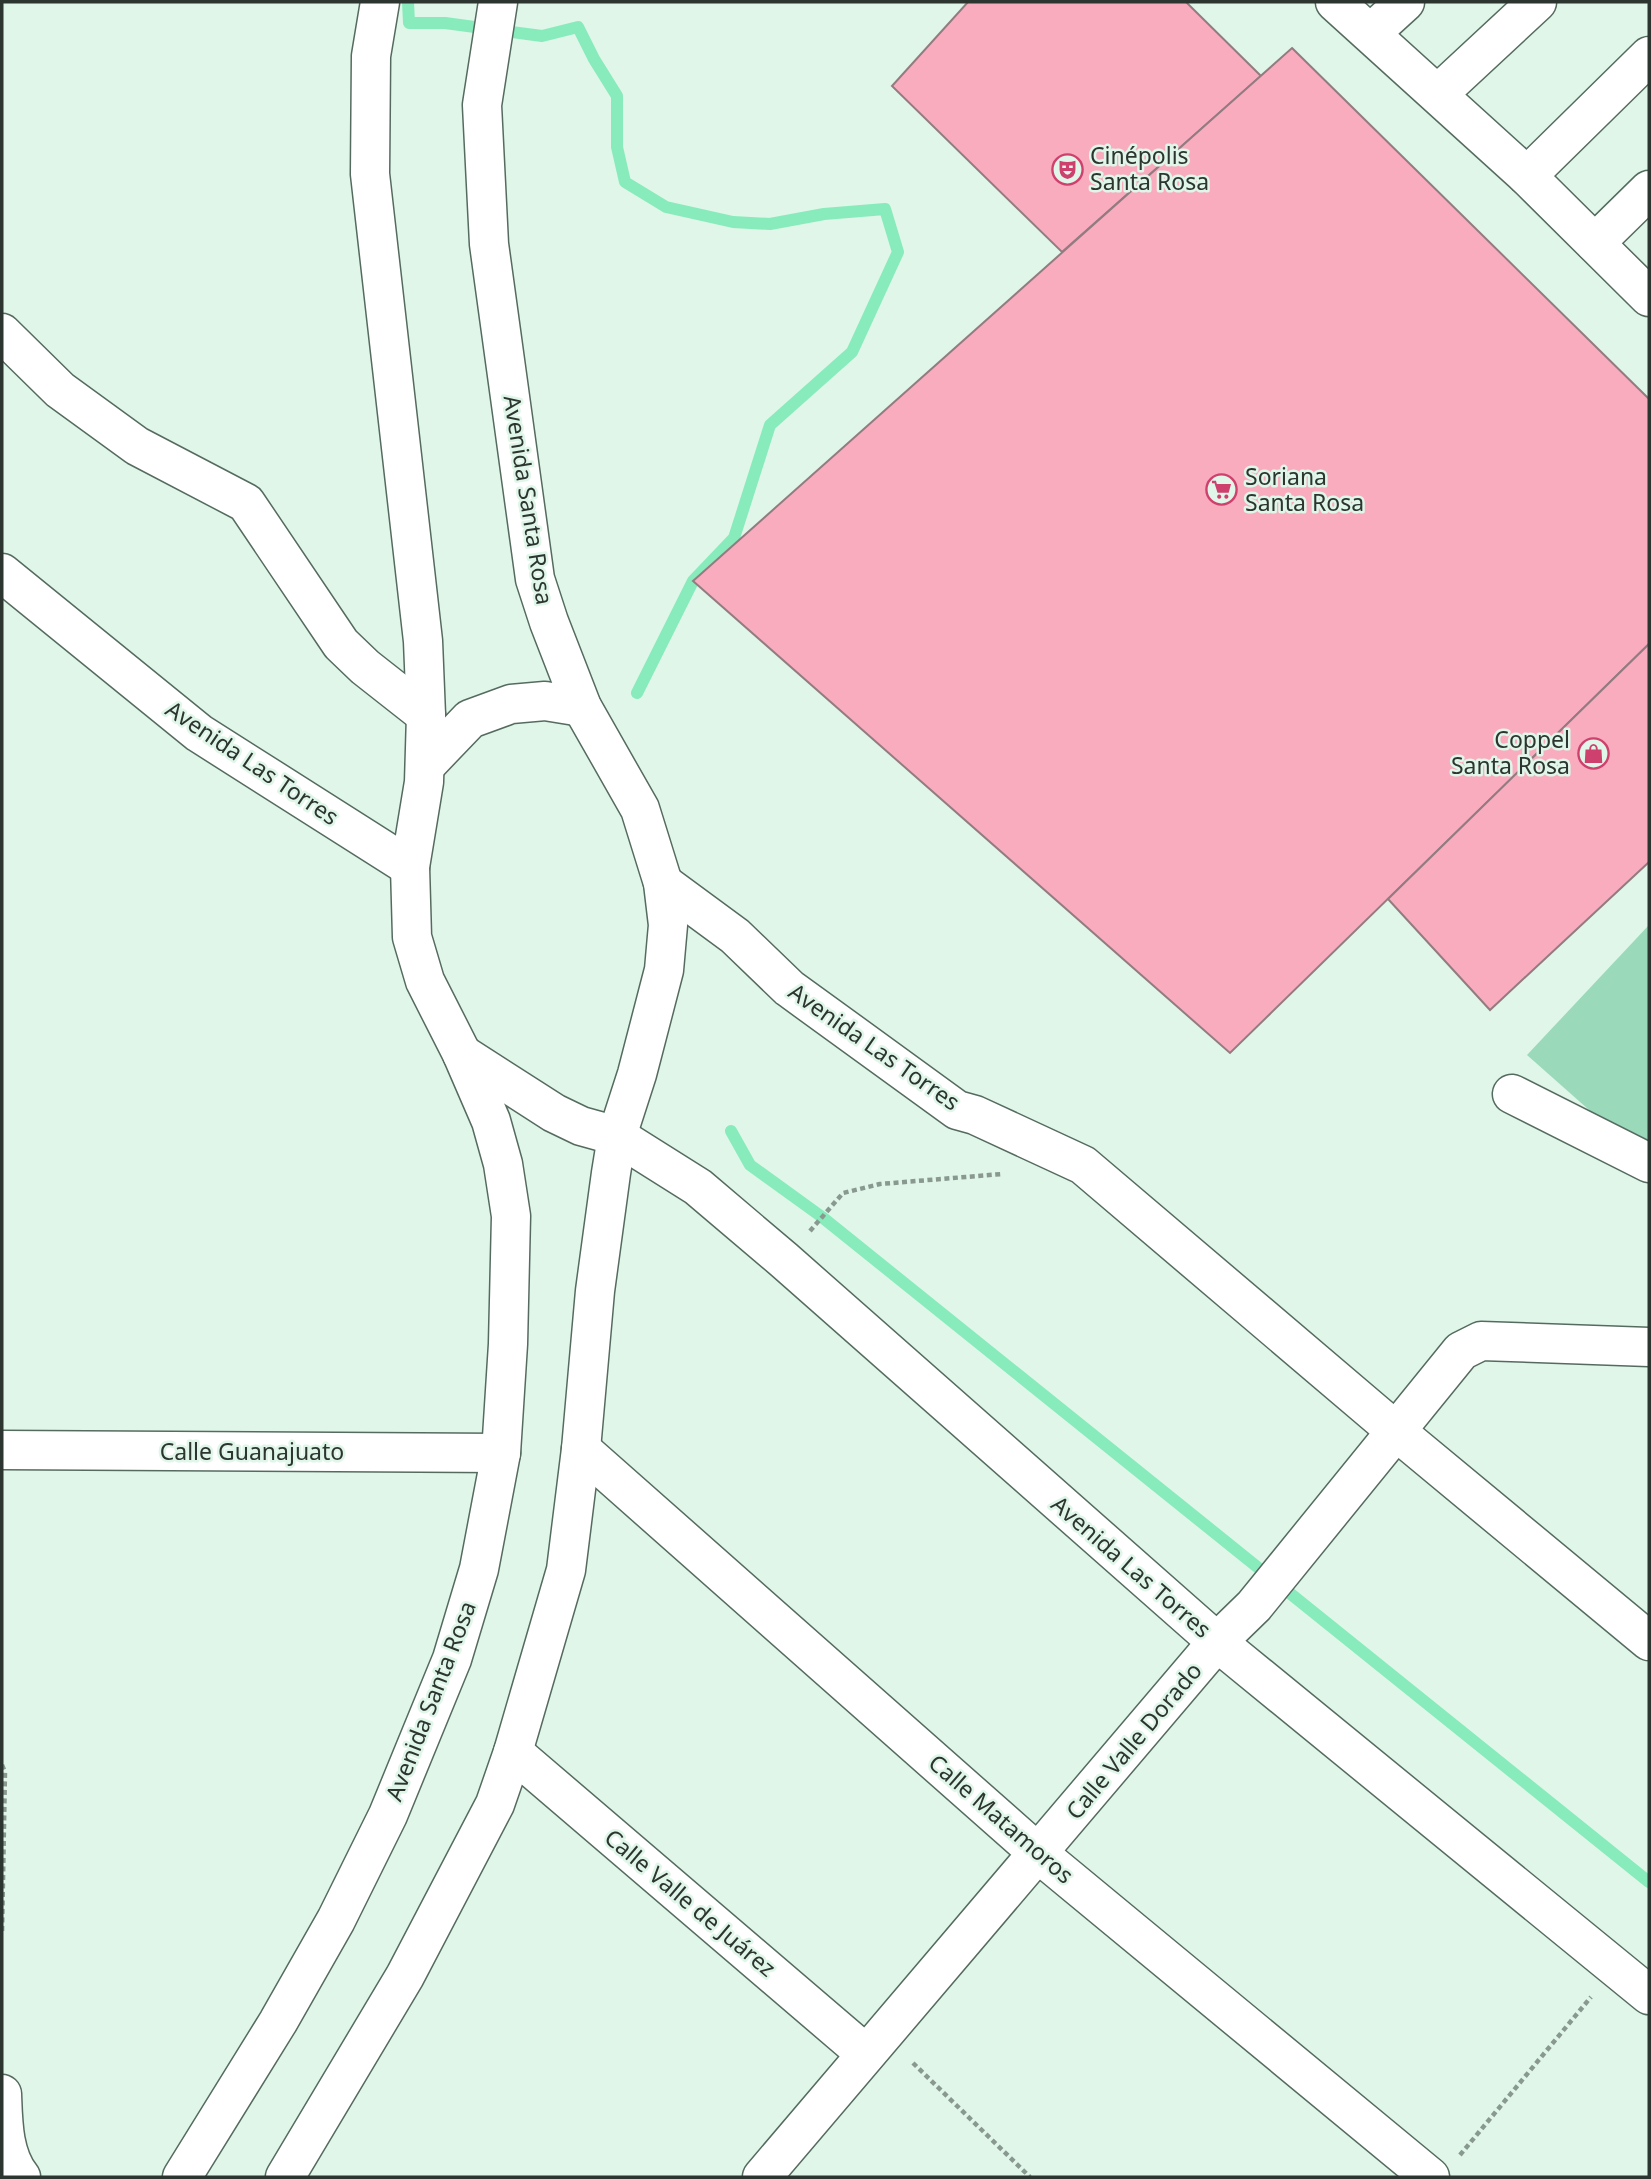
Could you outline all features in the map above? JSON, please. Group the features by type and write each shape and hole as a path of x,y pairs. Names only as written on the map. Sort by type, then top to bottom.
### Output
{"street":[{"name":"Avenida Santa Rosa","path":"182,2177 278,2022 336,1920 388,1815 456,1646 479,1569 501,1453 508,1344 510,1216 503,1164 491,1121 463,1054 425,981 412,937 410,867 424,782 426,715 423,640 370,174 371,56 380,2"},
{"name":"Avenida Santa Rosa","path":"285,2177 405,1976 495,1804 513,1752 566,1570 581,1449 595,1291 617,1136 637,1074 664,970 668,925 663,883 640,809 582,707 549,622 536,579 489,244 482,105 498,2"},
{"path":"1335,2 1527,176 1649,297"},
{"path":"1371,33 1405,2"},
{"path":"1438,94 1537,2"},
{"path":"1527,176 1649,56"},
{"path":"1595,243 1649,190"},
{"path":"2,332 61,390 137,446 246,503 341,644 426,715"},
{"name":"Avenida Las Torres","path":"2,573 199,733 410,867"},
{"path":"425,766 470,719 511,704 545,701 582,707"},
{"name":"Avenida Las Torres","path":"663,883 735,936 789,988 957,1110 1083,1165 1649,1642"},
{"name":"Avenida Santa Rosa","path":"463,1054 554,1113 581,1126 617,1136"},
{"path":"1512,1094 1649,1163"},
{"name":"Avenida Las Torres","path":"617,1136 698,1188 784,1260 1217,1642 1649,1995"},
{"name":"Calle Valle Dorado","path":"762,2177 1217,1642 1254,1606 1461,1351 1481,1341 1649,1347"},
{"name":"Calle Matamoros","path":"581,1449 1039,1854 1445,2167"},
{"name":"Calle Guanajuato","path":"2,1450 501,1453"},
{"name":"Calle Valle de Juárez","path":"513,1752 874,2043"},
{"path":"2,2094 4,2134 15,2169 21,2177"}],"path":[{"path":"784,1260 843,1193 880,1184 1014,1173"},
{"path":"2,1765 5,1772 2,1934"},
{"path":"1445,2167 1616,1967"},
{"path":"874,2043 1030,2177"}],"green space":[{"path":"1649,925 1649,1163 1527,1055"}],"building":[{"name":"Cinépolis Santa Rosa","path":"968,2 1186,2 1261,76 1062,252 892,86"},
{"name":"Soriana Santa Rosa","path":"1292,48 1649,399 1649,644 1230,1053 693,581"},
{"name":"Coppel Santa Rosa","path":"1649,644 1649,862 1490,1010 1388,899"}],"waterway":[{"path":"408,2 409,23 445,23 542,36 578,27 617,96 617,147 625,182 666,207 733,222 770,224 824,214 885,209 898,252 852,352 770,425 734,538 693,581 637,693"},
{"path":"731,1131 750,1165 822,1217 1649,1882"}],"place":[{"name":"Cinépolis Santa Rosa","path":"1067,169"},
{"name":"Soriana Santa Rosa","path":"1222,490"},
{"name":"Coppel Santa Rosa","path":"1593,753"}]}
